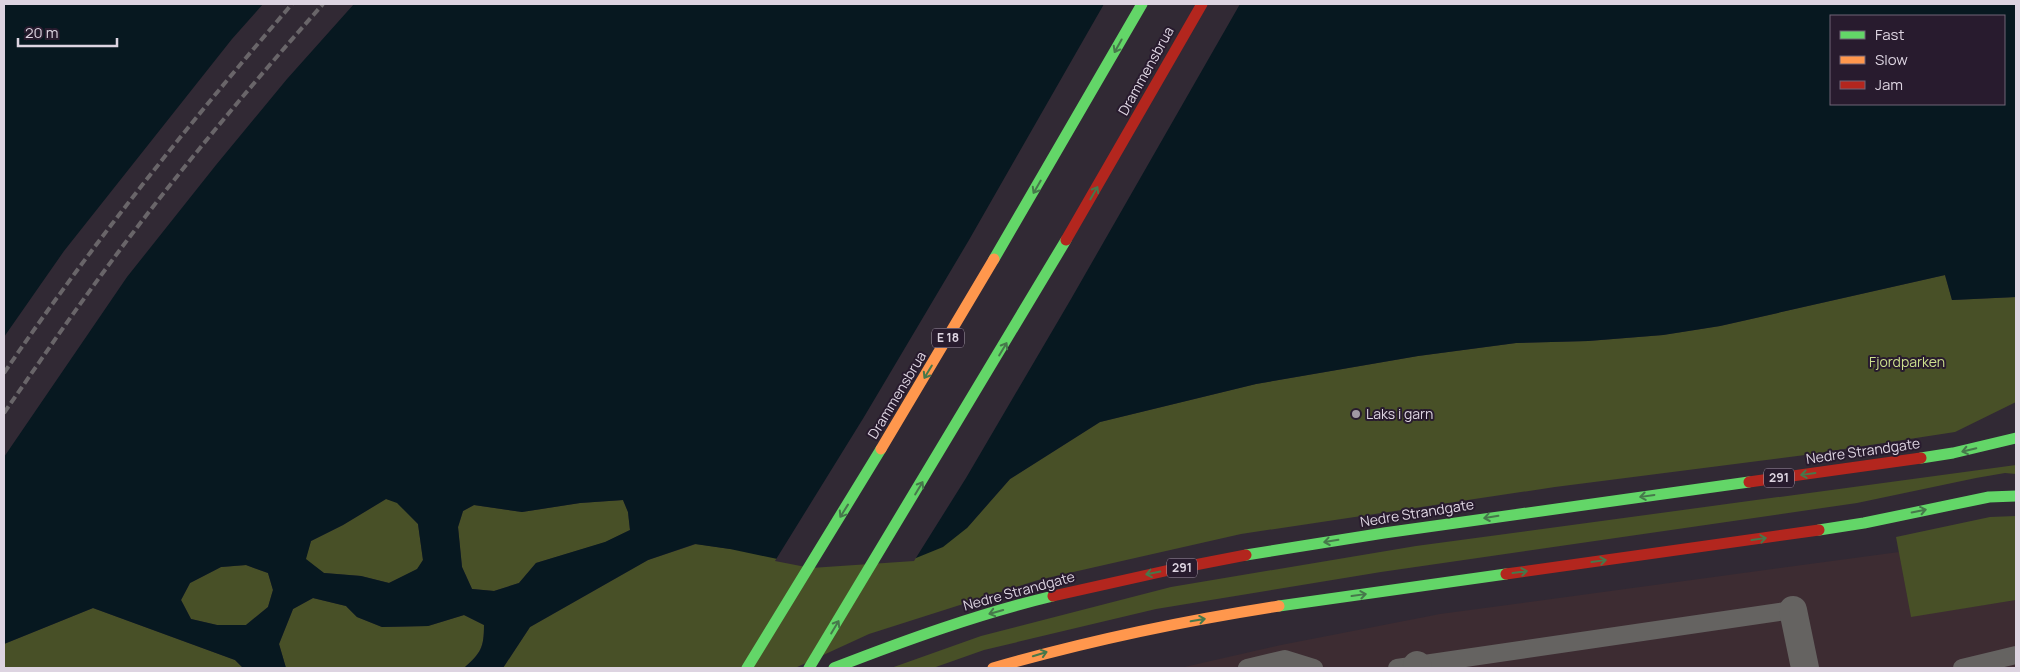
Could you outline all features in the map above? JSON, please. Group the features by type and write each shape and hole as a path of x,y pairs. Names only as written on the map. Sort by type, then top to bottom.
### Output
{"highway":[{"name":"Drammensbrua","path":"747,668 992,266 1142,4"},
{"name":"Drammensbrua","path":"809,668 1007,340 1202,4"},
{"name":"Nedre Strandgate","path":"834,668 946,626 1038,600 1149,574 1279,549 1953,453 2016,438"},
{"path":"993,668 1050,651 1155,628 1289,604 1802,533 1864,523 1989,497 2016,496"}],"street":[{"path":"1793,610 1805,668"}],"lane":[{"path":"1411,667 1793,610"},
{"path":"1962,668 2016,655"},
{"path":"1247,668 1284,659 1314,668"}],"shaded area":[{"path":"1899,552 1911,616 2016,600 2016,668 1180,668 1281,645 1440,614"}],"green space":[{"name":"Fjordparken","path":"1945,275 1952,300 2016,297 2016,402 1955,432 1805,455 1555,487 1241,534 1038,580 869,634 795,668 503,668 530,627 648,560 696,544 730,549 967,528 1010,479 1100,422 1256,384 1418,356 1516,343 1588,341 1663,335 1720,326"},
{"path":"2016,465 2016,474 2005,473 1976,478 1857,503 1381,572 1156,609 984,650 933,668 891,668 981,636 1171,587 1416,546"},
{"path":"386,499 397,502 418,524 423,560 418,569 389,583 361,576 324,573 305,560 311,541 343,525"},
{"path":"623,500 628,512 630,530 606,542 536,563 519,583 494,591 472,589 462,567 458,527 463,511 474,505 522,512 580,503"},
{"path":"2016,516 2016,600 1911,617 1896,537 1990,517"},
{"path":"246,565 268,573 273,590 268,607 246,625 217,625 191,619 181,600 190,583 221,567"},
{"path":"313,598 346,606 357,617 382,627 428,626 464,615 484,625 482,644 478,654 464,668 286,668 279,644 293,609"},
{"path":"93,608 235,660 243,668 4,668 4,644"}],"water":[{"path":"4,4 2016,4 2016,297 1952,300 1945,275 1720,326 1663,335 1588,341 1516,343 1418,356 1256,384 1100,422 1010,479 967,528 943,547 916,558 811,566 730,549 695,544 648,560 530,627 503,668 464,668 478,654 482,645 484,625 464,615 428,626 382,627 357,617 346,606 313,598 293,609 279,644 286,668 243,668 235,660 93,608 4,644","holes":["386,499 397,503 418,524 423,560 417,569 389,583 361,576 324,573 306,559 311,541 343,525","623,500 628,512 630,530 605,542 536,563 519,583 494,591 472,589 462,567 458,527 463,511 474,505 522,512 580,503","246,565 268,573 273,590 268,607 246,625 217,625 191,619 181,600 190,583 221,567"]}],"pier":[{"path":"263,4 354,4 287,79 127,277 4,457 4,337 64,251 232,39"},
{"path":"1104,4 1240,4 1071,299 966,478 914,561 811,568 775,561 864,417 969,240"}],"railway":[{"path":"4,373 37,325 143,184 216,93 292,4"},
{"path":"4,413 89,291 155,204 237,103 323,4"}],"traffic: fast":[{"path":"994,259 1142,4"},
{"path":"809,668 1066,240"},
{"path":"1921,458 1953,453 2016,438"},
{"path":"747,668 881,449"},
{"path":"1246,555 1384,533 1749,482"},
{"path":"1819,530 1864,523 1989,497 2016,496"},
{"path":"1279,606 1506,574"},
{"path":"834,668 942,628 1053,596"}],"traffic: slow":[{"path":"881,449 994,259"},
{"path":"993,668 1135,632 1279,606"}],"traffic: jam":[{"path":"1066,240 1202,4"},
{"path":"1749,482 1921,458"},
{"path":"1506,574 1819,530"},
{"path":"1053,596 1246,555"}],"place":[{"name":"Laks i garn","path":"1356,414"}]}
